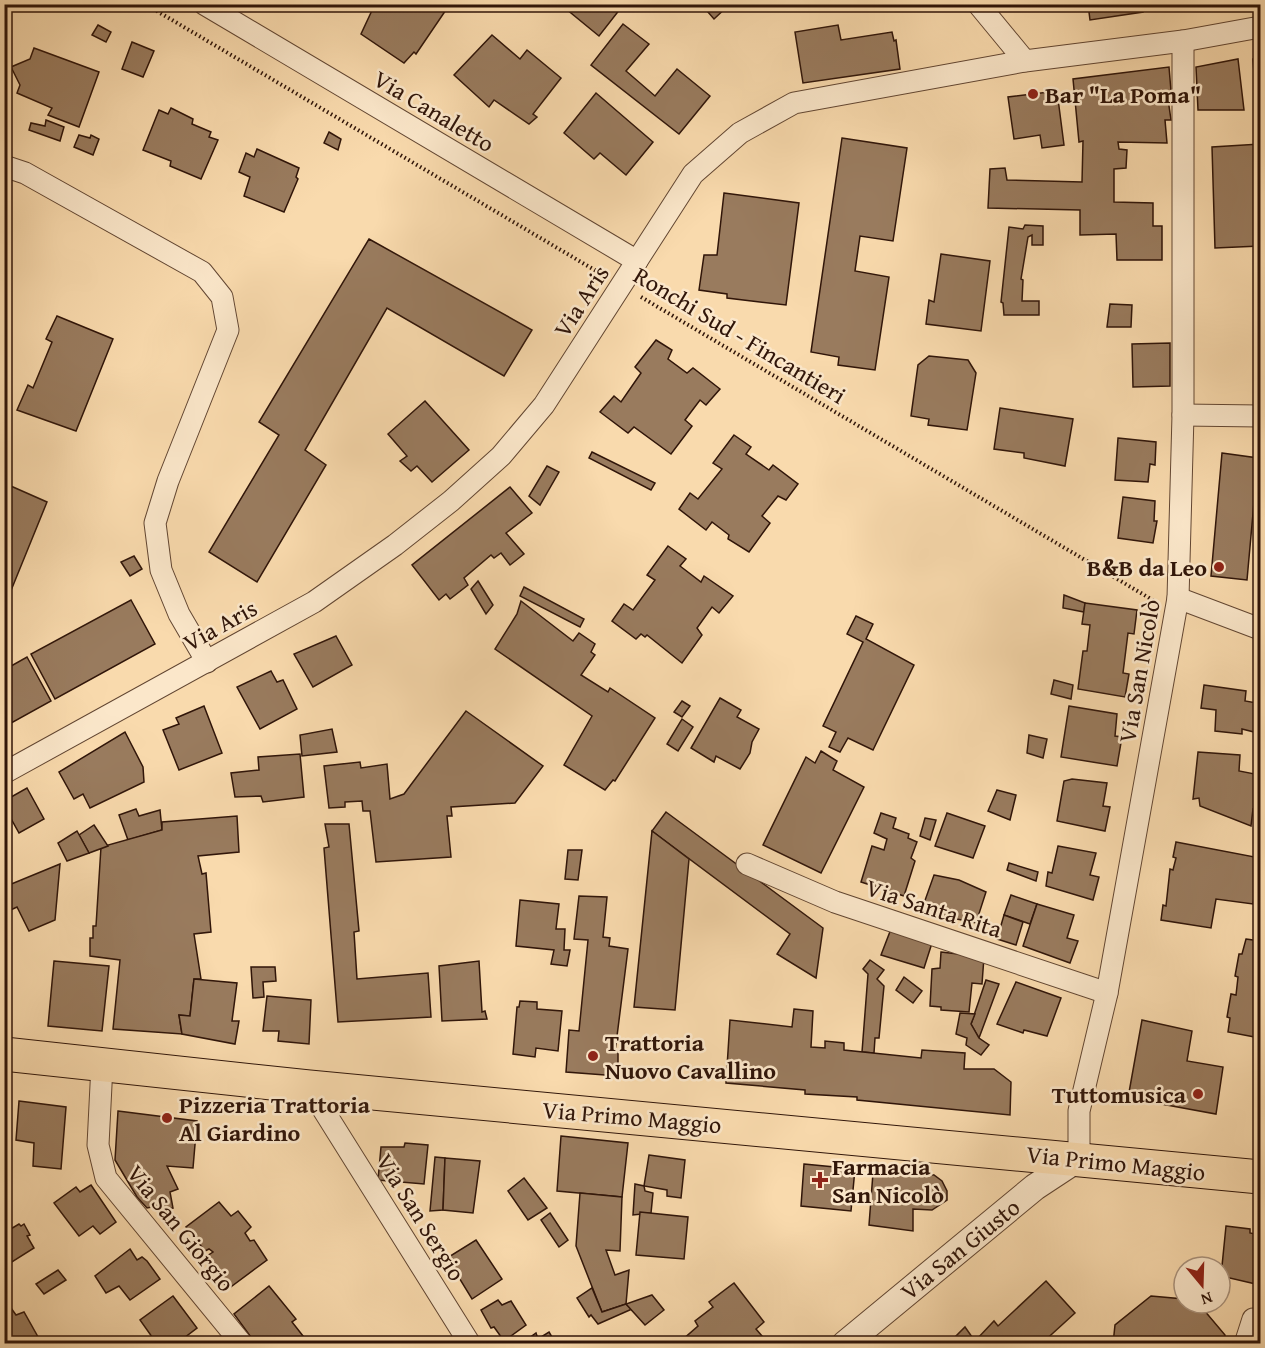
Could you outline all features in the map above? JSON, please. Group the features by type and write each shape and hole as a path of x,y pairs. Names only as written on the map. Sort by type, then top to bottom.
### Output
{"main road":[{"name":"Via Primo Maggio","path":"4,1054 309,1087 1260,1177"}],"street":[{"name":"Via Canaletto","path":"204,4 638,261"},
{"path":"978,4 1025,61"},
{"name":"Via Aris","path":"4,773 314,602 395,545 451,501 501,456 544,405 693,174 740,133 794,103 1025,61 1183,41 1260,27"},
{"name":"Via San Nicolò","path":"1078,1158 1079,1111 1107,993 1177,605 1183,415 1183,41"},
{"path":"4,166 24,173 202,272 222,297 228,330 168,482 155,523 161,570 179,614 207,662"},
{"path":"1183,415 1260,416"},
{"path":"1177,605 1260,629"},
{"name":"Via Santa Rita","path":"747,864 835,902 1107,993"},
{"name":"Via San Giorgio","path":"102,1065 98,1145 106,1178 242,1344"},
{"name":"Via San Sergio","path":"309,1087 470,1344"},
{"name":"Via San Giusto","path":"845,1344 1035,1187 1078,1158"},
{"path":"1245,1344 1253,1319"}],"path":[{"name":"Ronchi Sud - Fincantieri","path":"145,4 622,285 1177,605"},
{"path":"1259,1234 1260,1220"}],"building":[{"path":"375,4 450,4 416,54 414,52 404,63 361,34"},
{"path":"560,4 624,4 599,36"},
{"path":"701,4 730,4 714,19"},
{"path":"1088,4 1142,4 1143,12 1090,20"},
{"path":"623,24 649,44 626,71 655,96 677,69 710,96 679,134 591,65"},
{"path":"98,25 111,32 106,42 92,35"},
{"path":"838,25 841,40 892,32 894,41 896,40 900,69 803,83 795,32"},
{"path":"492,35 520,59 527,50 561,78 533,114 537,117 529,124 494,100 489,107 454,75"},
{"path":"132,42 154,51 143,77 122,69"},
{"path":"34,48 99,72 79,127 48,115 52,108 17,93 20,85 11,67 30,59"},
{"path":"1260,56 1260,73 1254,73 1253,59"},
{"path":"1238,59 1244,110 1198,110 1196,67"},
{"path":"1169,67 1171,91 1167,92 1171,120 1165,120 1167,143 1118,142 1119,149 1127,150 1126,168 1114,169 1114,202 1153,203 1153,226 1162,226 1162,260 1117,260 1116,234 1080,235 1080,210 988,208 990,169 1005,168 1007,180 1082,182 1083,141 1079,142 1073,79"},
{"path":"1057,91 1064,145 1042,148 1040,135 1014,139 1008,97"},
{"path":"596,93 653,142 626,175 600,153 594,159 564,133"},
{"path":"171,108 193,119 192,124 211,132 209,137 218,140 201,179 170,166 171,161 143,150 159,110 168,114"},
{"path":"46,120 64,127 60,141 29,130 31,123 45,126"},
{"path":"329,132 341,139 338,150 324,143"},
{"path":"79,135 90,138 91,135 99,139 93,155 74,147"},
{"path":"842,138 907,148 893,241 860,236 855,271 889,277 875,370 838,365 839,357 811,352"},
{"path":"1260,144 1260,246 1215,248 1212,147"},
{"path":"257,149 299,168 296,177 298,179 284,212 244,196 250,177 239,172 246,153 254,157"},
{"path":"724,193 799,203 786,305 727,298 727,294 699,290 704,255 717,255"},
{"path":"1025,225 1043,226 1043,245 1032,245 1032,235 1028,237 1021,279 1023,280 1022,301 1039,301 1039,315 1004,315 1001,302 1009,227 1023,229"},
{"path":"369,239 532,330 504,376 387,308 305,450 326,465 257,582 209,552 279,435 259,422"},
{"path":"941,254 990,261 981,331 926,324 929,300 934,302"},
{"path":"1110,304 1132,305 1131,327 1107,327"},
{"path":"57,316 113,339 76,431 17,410 28,385 33,388 52,342 46,339"},
{"path":"656,340 672,350 668,359 687,373 693,368 720,389 706,405 700,400 685,420 692,426 671,454 634,427 628,433 600,412 614,396 621,402 641,373 635,367"},
{"path":"1170,343 1170,386 1133,387 1132,344"},
{"path":"929,356 968,360 976,373 967,430 928,425 929,419 911,416 918,365"},
{"path":"425,401 469,450 432,482 417,466 411,471 400,461 407,456 388,434"},
{"path":"1000,408 1073,419 1065,466 1024,458 1024,453 994,449"},
{"path":"734,435 751,447 746,454 769,470 773,465 798,484 786,500 778,496 762,516 770,523 749,552 728,539 729,535 712,522 706,530 679,509 690,493 698,499 722,469 713,463"},
{"path":"1118,438 1156,442 1155,465 1150,464 1148,482 1115,480"},
{"path":"592,452 655,483 651,490 589,458"},
{"path":"1222,453 1258,458 1247,580 1211,576"},
{"path":"547,466 559,472 540,505 529,496"},
{"path":"4,483 47,502 10,593 4,592"},
{"path":"510,487 532,513 506,533 524,554 510,565 501,553 494,558 491,555 464,578 468,585 450,599 446,594 439,600 412,565"},
{"path":"1123,497 1155,501 1154,521 1157,521 1153,543 1118,538"},
{"path":"668,546 686,559 680,566 701,582 704,576 733,596 719,613 712,607 697,628 702,635 682,663 647,635 645,637 641,634 636,639 612,621 624,604 633,610 655,580 647,575"},
{"path":"134,556 142,569 130,576 121,562"},
{"path":"478,581 493,605 486,614 471,589"},
{"path":"524,587 584,619 580,627 520,596"},
{"path":"1064,595 1085,603 1084,612 1063,608"},
{"path":"131,600 155,644 55,699 31,654"},
{"path":"521,601 573,641 579,633 595,644 591,652 595,655 581,675 608,692 610,688 655,718 615,781 613,780 605,790 564,765 592,716 495,649 517,614"},
{"path":"1085,603 1137,610 1134,634 1128,633 1123,673 1129,674 1125,697 1078,689 1083,651 1087,651 1090,625 1082,624"},
{"path":"856,616 873,624 866,639 914,665 873,750 848,738 840,752 829,747 836,732 823,726 863,642 847,634"},
{"path":"336,636 352,665 313,687 294,654"},
{"path":"27,657 51,701 4,727 4,670"},
{"path":"271,671 277,682 283,680 297,709 260,729 237,687"},
{"path":"1054,680 1073,685 1071,699 1051,694"},
{"path":"1204,685 1246,691 1245,701 1257,703 1254,732 1242,729 1242,734 1215,731 1216,710 1201,708"},
{"path":"720,698 741,710 737,717 759,729 752,742 750,753 740,769 716,756 714,762 691,748"},
{"path":"682,701 690,706 682,717 674,712"},
{"path":"204,706 222,753 179,770 163,730 179,724 176,718"},
{"path":"1069,706 1117,714 1115,736 1122,737 1117,766 1061,757"},
{"path":"466,711 543,766 515,803 451,807 452,816 447,816 451,857 376,862 370,811 363,811 362,801 345,802 345,807 329,808 324,766 360,762 361,768 387,764 390,799 404,794"},
{"path":"682,719 693,727 678,751 667,744"},
{"path":"332,729 337,752 302,756 300,735"},
{"path":"125,732 143,767 144,782 90,808 83,794 74,799 59,772"},
{"path":"1029,735 1047,739 1043,758 1027,753"},
{"path":"821,751 837,761 833,770 864,787 821,873 763,845 806,757 815,763"},
{"path":"1198,752 1240,755 1239,771 1260,775 1260,811 1253,809 1251,826 1200,806 1199,798 1193,799"},
{"path":"300,754 304,797 263,802 261,796 235,797 231,773 259,770 258,757"},
{"path":"1072,779 1107,783 1103,806 1110,807 1105,831 1057,821 1064,781"},
{"path":"27,788 44,819 19,833 4,806 4,801"},
{"path":"997,790 1016,795 1010,820 988,811"},
{"path":"136,809 139,816 160,810 162,830 128,840 119,815"},
{"path":"666,812 823,928 816,978 777,954 790,934 652,831"},
{"path":"881,813 896,818 893,828 909,834 908,838 917,842 911,858 915,861 904,896 861,882 872,846 884,850 887,839 874,833"},
{"path":"947,813 985,826 973,858 935,846"},
{"path":"237,816 239,852 198,856 202,874 206,873 211,932 194,934 201,979 194,979 190,1016 179,1015 182,1034 113,1029 120,960 90,956 90,938 93,938 93,926 96,926 101,847 162,830 162,822"},
{"path":"925,818 936,820 930,840 920,836"},
{"path":"325,824 349,824 359,931 354,932 357,979 428,973 431,1017 338,1022 324,848 329,847"},
{"path":"94,825 108,846 89,853 79,835"},
{"path":"77,831 89,853 67,861 58,843"},
{"path":"652,831 689,859 675,1010 634,1007"},
{"path":"1176,842 1260,858 1260,873 1258,873 1253,904 1216,899 1211,928 1161,920 1163,905 1166,906 1170,869 1173,870 1176,858 1173,857"},
{"path":"1058,846 1096,853 1090,875 1099,877 1093,900 1046,886 1048,872 1052,873"},
{"path":"568,850 582,850 578,880 565,879"},
{"path":"1009,863 1038,872 1036,881 1007,870"},
{"path":"60,864 55,920 29,931 17,907 4,913 4,887"},
{"path":"934,875 959,880 986,892 976,923 947,917 923,906"},
{"path":"1011,895 1037,904 1030,924 1004,915"},
{"path":"579,896 607,897 603,937 610,938 609,946 628,949 615,1052 618,1052 618,1076 566,1072 569,1030 579,1031 588,940 574,939"},
{"path":"520,900 559,904 556,929 565,929 564,950 570,950 567,966 551,964 554,950 516,946"},
{"path":"1037,904 1074,915 1067,938 1078,941 1070,963 1023,946"},
{"path":"1004,915 1023,922 1016,945 997,939"},
{"path":"891,929 932,943 924,968 881,955"},
{"path":"1246,939 1260,941 1260,1038 1228,1032 1230,1018 1227,1017 1231,994 1236,995 1238,977 1235,976 1239,954 1242,954"},
{"path":"4,942 7,943 5,987 4,987"},
{"path":"941,952 984,957 982,984 972,983 969,1012 941,1010 941,1007 930,1006 932,969 940,968"},
{"path":"870,960 884,970 877,979 884,986 879,1038 875,1038 874,1053 862,1052 868,974 863,969"},
{"path":"54,961 109,966 102,1031 48,1026"},
{"path":"479,961 482,1012 485,1011 487,1019 442,1021 439,966"},
{"path":"251,967 275,967 276,981 263,982 264,997 253,998"},
{"path":"904,977 922,991 913,1003 896,990"},
{"path":"194,979 237,983 232,1021 239,1021 235,1044 182,1034 179,1015 190,1016"},
{"path":"986,980 999,984 979,1038 971,1024"},
{"path":"1016,982 1061,998 1047,1036 1024,1030 1023,1033 997,1024"},
{"path":"267,996 311,1000 309,1044 278,1041 279,1031 263,1031"},
{"path":"520,1001 537,1002 537,1009 562,1011 558,1051 536,1048 535,1057 513,1054 517,1007"},
{"path":"794,1009 813,1011 811,1047 825,1048 825,1041 844,1043 844,1050 921,1058 922,1050 965,1053 964,1069 994,1069 1011,1082 1010,1115 857,1100 857,1097 805,1094 805,1090 726,1083 730,1020 792,1027"},
{"path":"960,1013 975,1014 971,1024 979,1038 989,1045 981,1055 966,1045 967,1038 956,1034"},
{"path":"1142,1020 1192,1031 1187,1061 1223,1067 1216,1114 1128,1098"},
{"path":"19,1101 66,1107 61,1169 33,1166 34,1143 16,1140"},
{"path":"118,1111 197,1121 193,1168 167,1166 178,1189 170,1192 173,1208 159,1210 157,1206 147,1208 137,1197 115,1160"},
{"path":"561,1136 628,1143 622,1197 557,1191"},
{"path":"405,1143 428,1145 424,1184 378,1180 381,1147 404,1147"},
{"path":"649,1155 685,1160 681,1198 667,1196 667,1190 644,1186"},
{"path":"435,1157 445,1158 443,1210 430,1211"},
{"path":"445,1158 480,1161 473,1213 443,1210"},
{"path":"804,1164 855,1169 851,1211 801,1206"},
{"path":"884,1171 934,1175 942,1181 947,1191 947,1200 932,1210 913,1209 913,1231 869,1225 873,1173 883,1175"},
{"path":"524,1178 547,1208 528,1220 508,1191"},
{"path":"635,1184 644,1186 645,1191 653,1193 651,1213 633,1215"},
{"path":"91,1185 116,1222 100,1234 93,1226 79,1236 54,1203 76,1187 80,1192"},
{"path":"580,1193 622,1197 620,1251 606,1250 615,1275 629,1270 626,1304 602,1312 576,1246"},
{"path":"219,1202 231,1216 238,1211 251,1227 245,1233 250,1241 254,1240 267,1260 228,1289 204,1258 213,1252 209,1249 205,1251 186,1227"},
{"path":"640,1212 688,1217 684,1259 636,1255"},
{"path":"550,1213 568,1240 559,1247 541,1220"},
{"path":"19,1224 21,1226 24,1224 30,1235 27,1236 34,1248 4,1267 4,1233"},
{"path":"1226,1226 1250,1229 1250,1233 1260,1235 1260,1285 1232,1279 1232,1255 1223,1255"},
{"path":"476,1240 502,1279 472,1299 447,1258"},
{"path":"130,1249 137,1260 142,1257 147,1261 160,1279 130,1300 119,1286 106,1293 95,1276"},
{"path":"58,1270 66,1280 44,1294 36,1284"},
{"path":"1046,1281 1075,1313 1041,1344 977,1344 975,1341 994,1321 998,1326"},
{"path":"734,1283 764,1322 756,1329 762,1336 753,1344 683,1344 681,1341 698,1326 695,1321 713,1307 709,1302"},
{"path":"269,1286 296,1319 292,1322 303,1336 293,1344 256,1344 234,1314"},
{"path":"592,1288 602,1312 626,1304 632,1309 598,1324 591,1315 589,1317 577,1298"},
{"path":"652,1295 664,1310 645,1325 626,1304"},
{"path":"173,1296 197,1328 176,1344 157,1344 140,1320"},
{"path":"1151,1296 1172,1298 1172,1315 1208,1315 1225,1335 1225,1344 1113,1344 1115,1325"},
{"path":"498,1300 502,1305 511,1301 526,1325 504,1341 494,1327 491,1328 481,1310"},
{"path":"11,1308 16,1315 24,1312 42,1344 4,1344 4,1309 7,1312"},
{"path":"965,1327 977,1344 948,1344"},
{"path":"549,1332 556,1344 521,1344 536,1333 538,1339"},
{"path":"588,1337 592,1344 577,1344"}],"place":[{"name":"Bar \"La Poma\"","path":"1033,94"},
{"name":"B&B da Leo","path":"1219,567"},
{"name":"Trattoria Nuovo Cavallino","path":"593,1056"},
{"name":"Tuttomusica","path":"1198,1094"},
{"name":"Pizzeria Trattoria Al Giardino","path":"167,1118"},
{"name":"Farmacia San Nicolò","path":"820,1180"}]}
